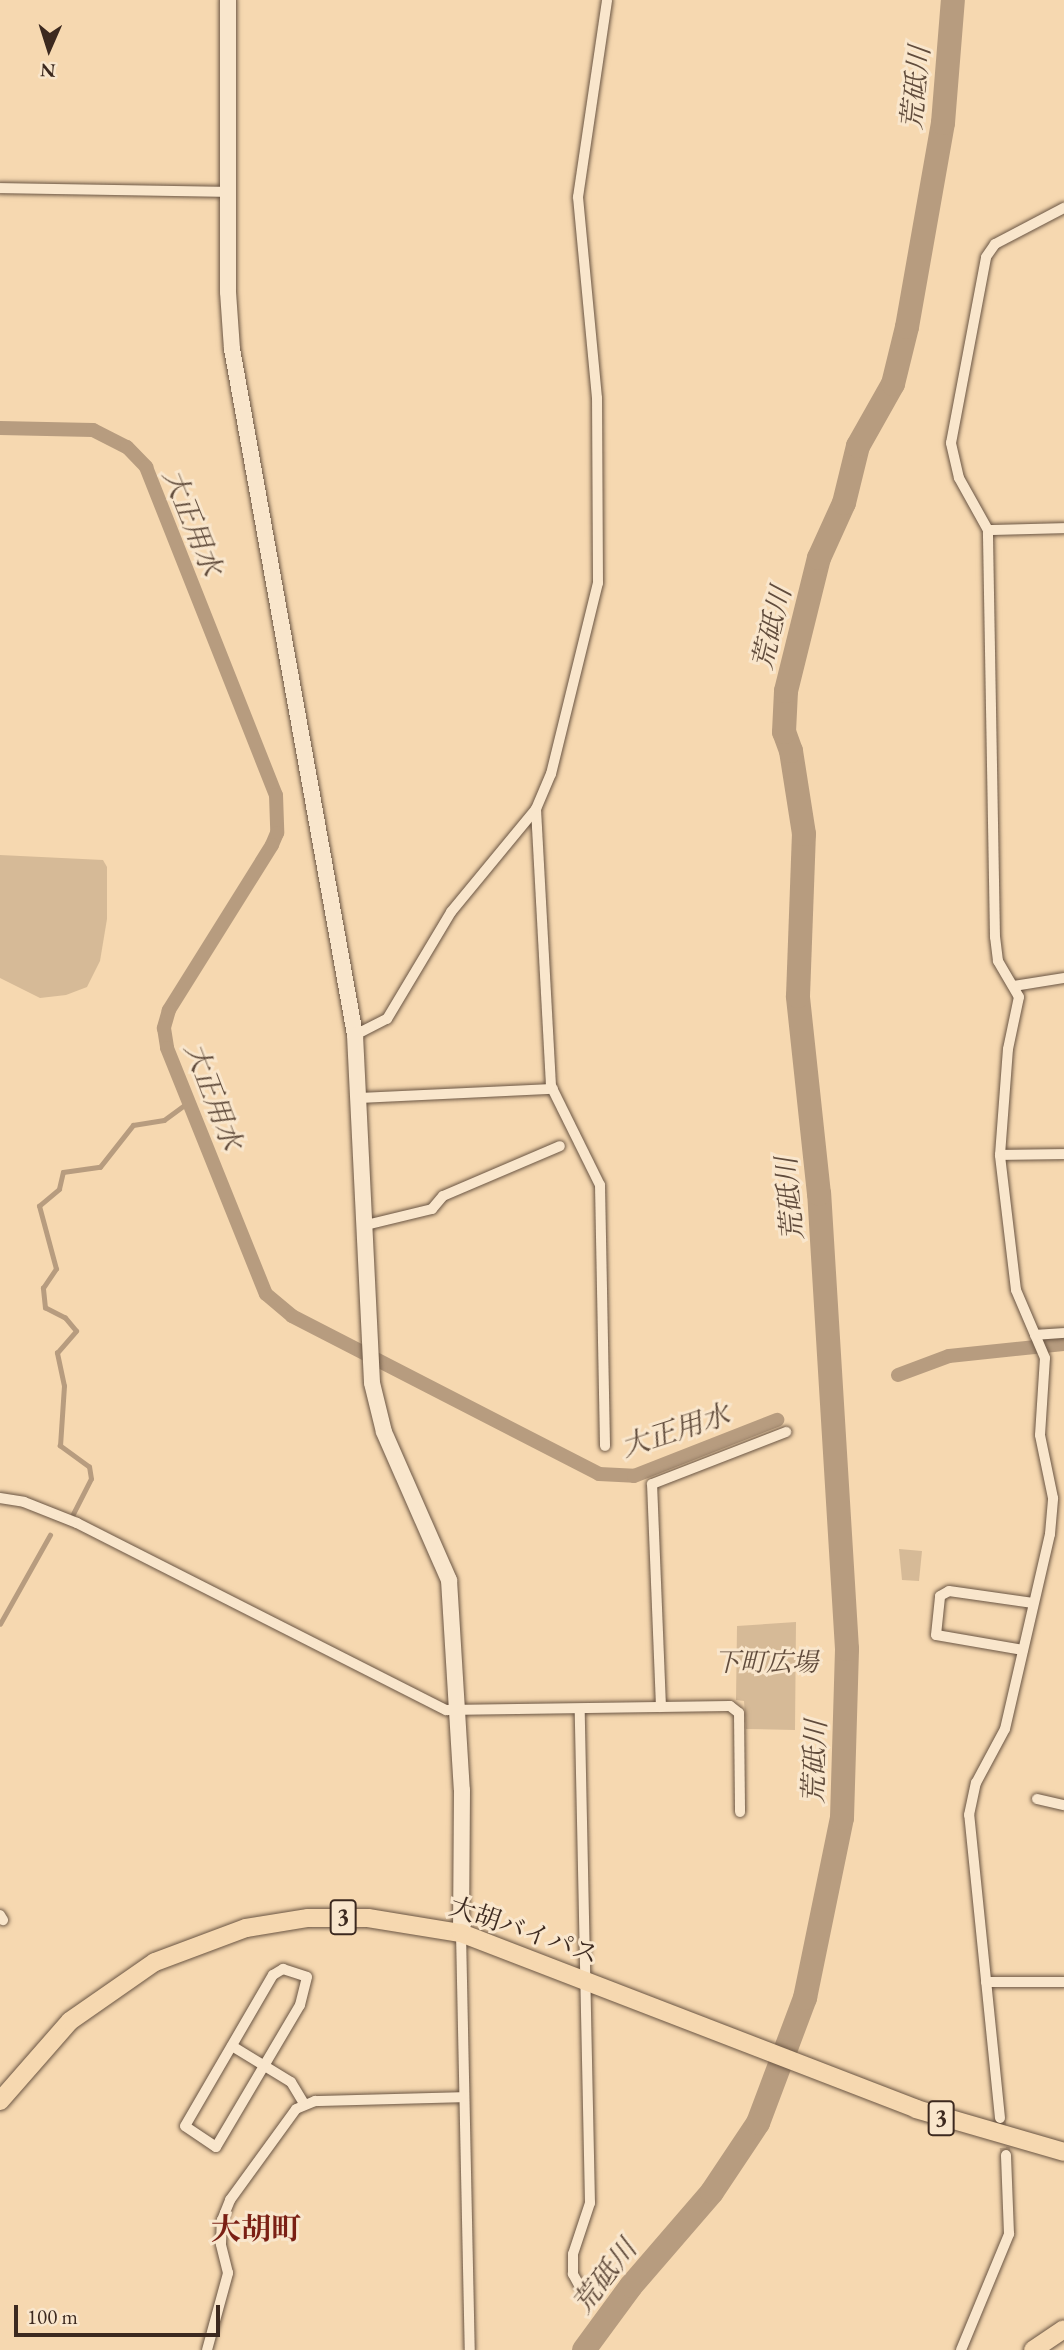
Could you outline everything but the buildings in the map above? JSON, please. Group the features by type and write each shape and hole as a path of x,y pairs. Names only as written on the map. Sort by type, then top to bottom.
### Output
{"main road":[{"name":"大胡バイパス","path":"0,2101 39,2052 88,2006 155,1962 218,1936 328,1917 386,1919 461,1933 962,2126 1064,2152"},
{"path":"1033,2350 1064,2329"}],"street":[{"path":"228,0 228,292 242,418 331,883 355,1035 366,1225 370,1368 384,1432 446,1564 463,1840 461,1933 470,2350"},
{"path":"355,1035 387,1019 451,912 536,809 551,774 598,583 597,398 578,197 607,0"},
{"path":"0,188 229,192"},
{"path":"1000,2118 970,1805 976,1783 1005,1729 1053,1514 1040,1435 1045,1358 1016,1290 1000,1155 1008,1049 1019,997 998,961 995,937 988,530 959,478 951,443 986,257 995,244 1064,208"},
{"path":"988,530 1064,528"},
{"path":"536,809 553,1090 600,1185 605,1446"},
{"path":"1014,986 1064,978"},
{"path":"359,1098 553,1090"},
{"path":"366,1225 432,1209 443,1196 560,1146"},
{"path":"1000,1155 1064,1154"},
{"path":"1037,1337 1064,1333"},
{"path":"661,1707 652,1484 786,1432"},
{"path":"0,1498 24,1502 77,1523 391,1684 457,1712 730,1706 739,1713 740,1812"},
{"path":"1023,1650 936,1635 940,1596 949,1591 1033,1603"},
{"path":"579,2285 573,2274 573,2254 590,2203 580,1711"},
{"path":"1037,1799 1064,1805"},
{"path":"276,1971 307,1977 300,2005 220,2146 185,2130 232,2046 276,1971"},
{"path":"986,1982 1064,1982"},
{"path":"232,2046 291,2082 304,2104"},
{"path":"304,2104 464,2097"},
{"path":"207,2350 228,2273 221,2244 226,2210 304,2104"},
{"path":"961,2350 1009,2234 1006,2155"}],"green space":[{"path":"0,855 103,860 107,867 107,919 100,961 87,987 66,995 40,998 0,978"},
{"path":"899,1549 922,1551 919,1581 902,1580"},
{"name":"下町広場","path":"796,1622 795,1730 746,1729 744,1701 736,1700 737,1626"}],"waterway":[{"name":"荒砥川","path":"584,2350 631,2286 712,2192 758,2123 805,1998 842,1818 847,1649 819,1194 798,996 804,834 791,751 784,732 786,691 819,558 844,503 858,446 893,384 907,327 943,123 953,0"},
{"name":"大正用水","path":"0,428 93,430 127,447 146,467 276,795 277,833 272,845 169,1010 164,1028 167,1048 266,1294 292,1316 599,1474 634,1476 777,1420"},
{"path":"73,1514 91,1479 89,1467 60,1446 64,1386 57,1353 76,1331 65,1318 45,1308 43,1288 56,1269 39,1206 59,1189 63,1172 100,1167 133,1125 164,1120 190,1101"},
{"name":"大正用水","path":"898,1375 949,1356 1064,1344"},
{"path":"0,1624 50,1535"}],"tunnel":[{"path":"1000,2118 1006,2155"}],"district":[{"name":"大胡町","path":"256,2229"}]}
